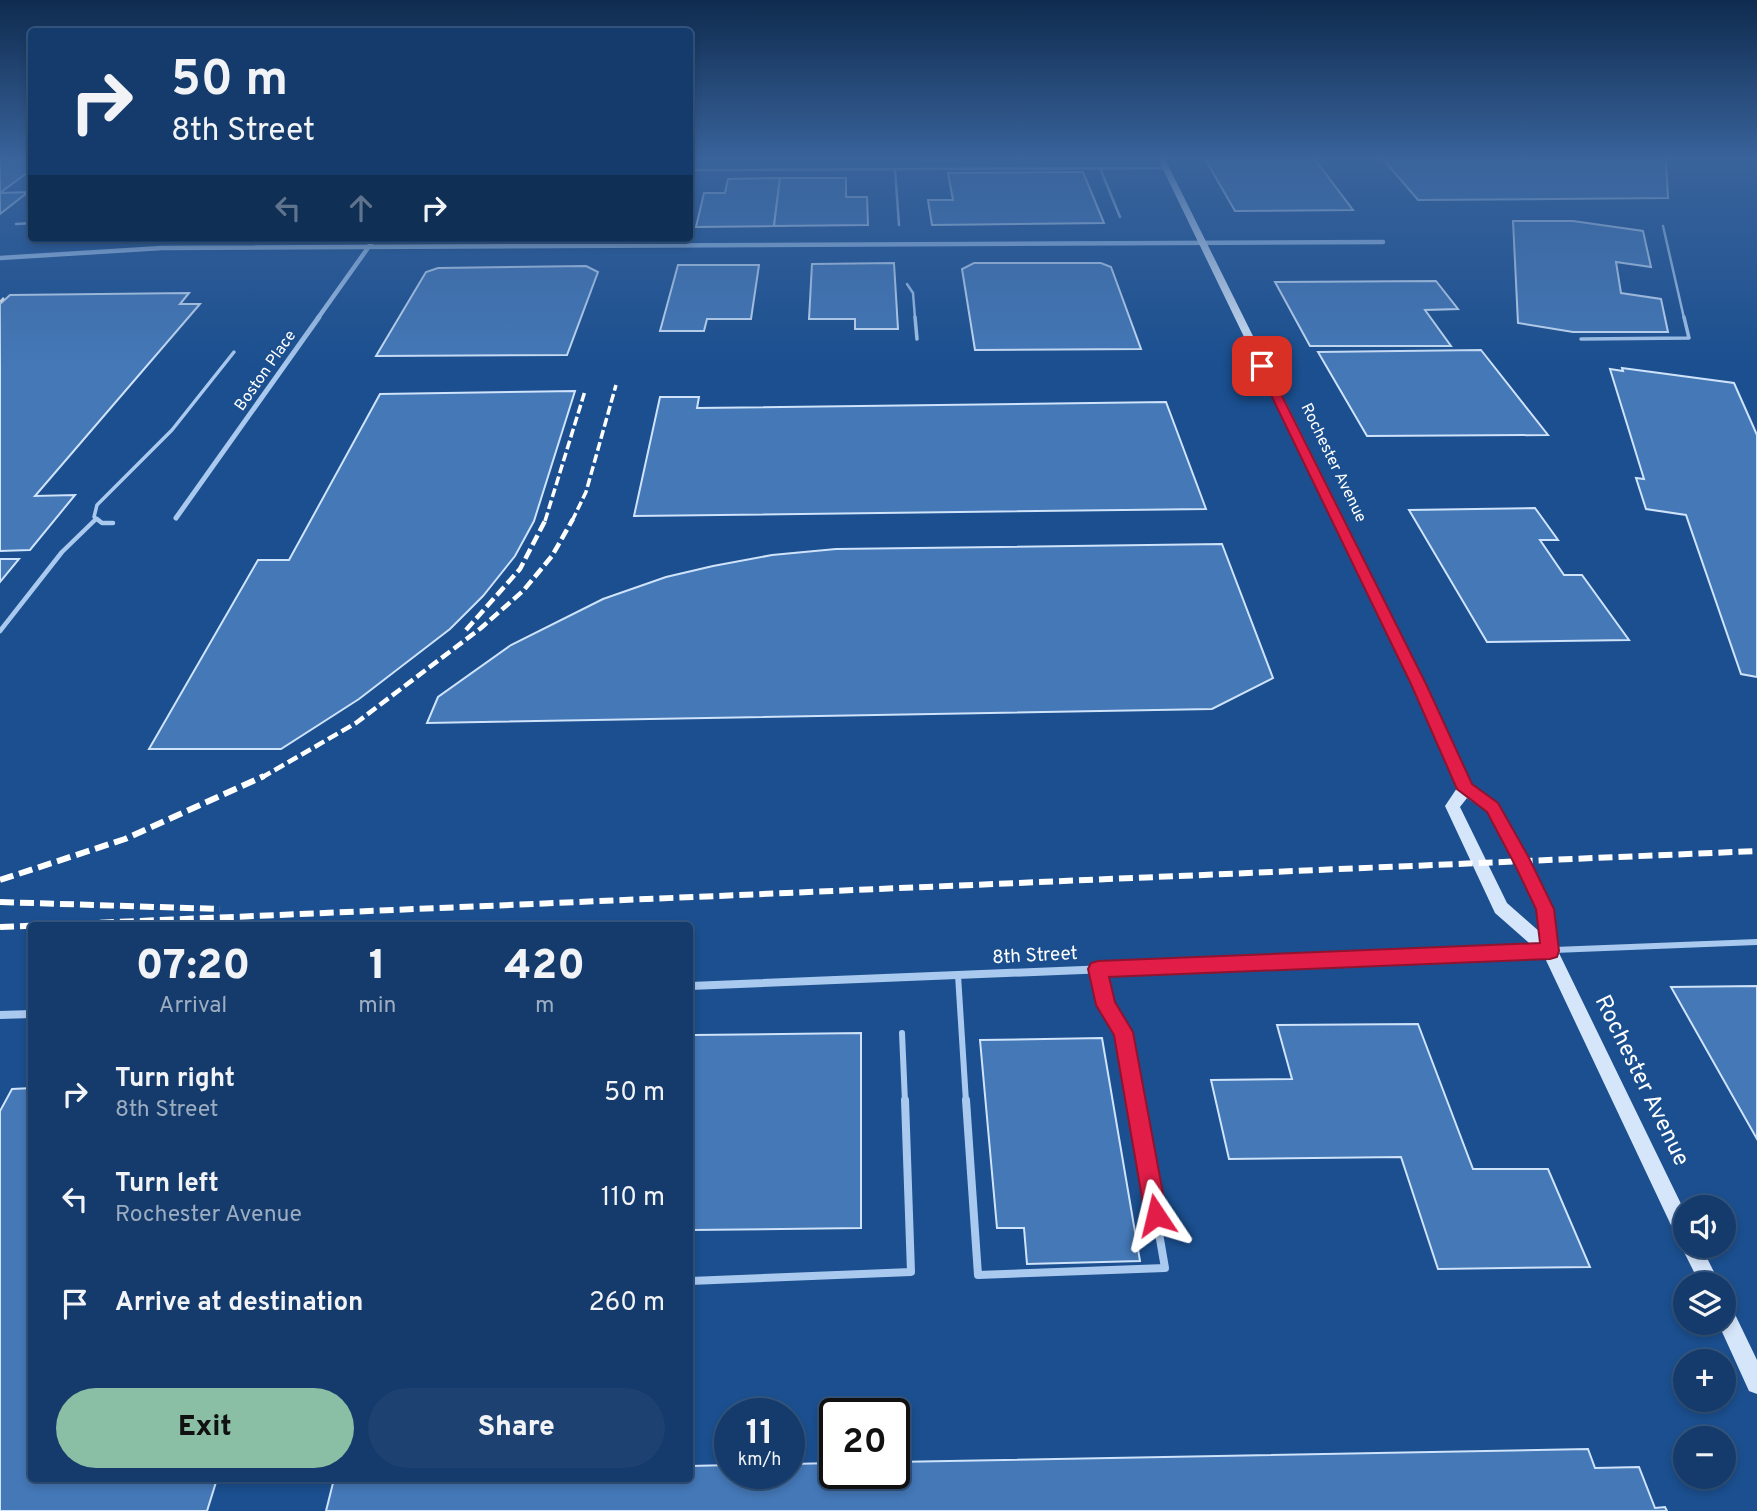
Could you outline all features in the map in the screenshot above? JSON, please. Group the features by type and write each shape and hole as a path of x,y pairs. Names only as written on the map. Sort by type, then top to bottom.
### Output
{"main road":[{"name":"Rochester Avenue","path":"1194,228 1419,684 1465,789 1493,808 1522,861 1545,909 1550,951 1673,1208"},
{"name":"Rochester Avenue","path":"1465,789 1452,806 1501,908 1550,951"},
{"path":"1734,1335 1757,1384"}],"street":[{"name":"Boston Place","path":"176,518 372,242"},
{"path":"0,258 162,248 1383,242"},
{"name":"8th Street","path":"693,986 1550,951"},
{"path":"0,1015 28,1014"}],"lane":[{"path":"1581,338 1689,338 1663,228"},
{"path":"656,246 657,242"},
{"path":"907,284 913,293 917,339"},
{"path":"113,523 102,523 94,517 97,505 166,438 234,352"},
{"path":"0,631 62,552 96,519"},
{"path":"1550,951 1757,942"},
{"path":"958,975 978,1275 1165,1268 1124,1032 1106,1005 1098,969"},
{"path":"693,1281 911,1272 902,1033"}],"building":[{"path":"1513,228 1619,228 1643,231 1651,267 1616,262 1621,293 1661,299 1668,332 1573,332 1518,323"},
{"path":"894,263 898,329 855,329 855,319 809,319 812,264"},
{"path":"974,263 1101,263 1111,267 1141,349 975,350 962,269"},
{"path":"678,265 759,265 751,319 707,319 704,331 660,331"},
{"path":"586,266 598,272 567,355 376,356 426,272 438,268"},
{"path":"1436,281 1458,309 1425,310 1451,346 1310,346 1275,282"},
{"path":"189,293 180,304 200,304 35,496 75,495 30,550 0,551 0,304 10,295"},
{"path":"1481,350 1548,435 1367,436 1318,352"},
{"path":"1622,368 1734,383 1757,435 1757,677 1741,674 1686,515 1646,509 1636,478 1644,479 1610,369 1623,371"},
{"path":"575,391 534,521 515,556 483,596 450,629 359,699 281,749 149,749 258,560 289,560 380,394"},
{"path":"660,397 699,397 697,408 1166,402 1206,509 634,516"},
{"path":"1535,508 1558,540 1540,540 1564,575 1582,575 1629,640 1487,642 1409,510"},
{"path":"1222,544 1273,678 1212,709 427,723 438,697 511,645 603,599 666,577 713,566 772,555 836,549"},
{"path":"0,559 19,559 0,582"},
{"path":"1757,986 1757,1139 1671,987"},
{"path":"1418,1024 1473,1169 1548,1169 1590,1267 1438,1269 1401,1157 1229,1159 1211,1080 1292,1079 1277,1025"},
{"path":"861,1033 861,1228 693,1230 694,1035"},
{"path":"1102,1038 1140,1261 1027,1264 1024,1228 997,1228 980,1040"},
{"path":"28,1088 28,1482 216,1482 207,1511 0,1511 0,1111 12,1089"},
{"path":"1588,1449 1595,1468 1639,1467 1655,1508 1665,1507 1667,1511 326,1511 333,1482 693,1482 693,1466 714,1465 714,1489 805,1489 805,1464 819,1463 819,1489 910,1489 910,1462"}],"railway":[{"path":"0,302 4,298"},
{"path":"573,519 586,492 616,385"},
{"path":"545,521 585,391"},
{"path":"261,778 356,723 481,628 523,591 552,556 573,519"},
{"path":"466,630 520,569 545,521"},
{"path":"0,880 125,839 264,776"},
{"path":"116,922 1757,851"},
{"path":"0,902 220,909"},
{"path":"0,927 28,926"}],"route":[{"path":"1156,1215 1124,1032 1106,1005 1098,969 1550,951 1545,909 1522,861 1493,808 1465,789 1419,684 1262,366"}]}
